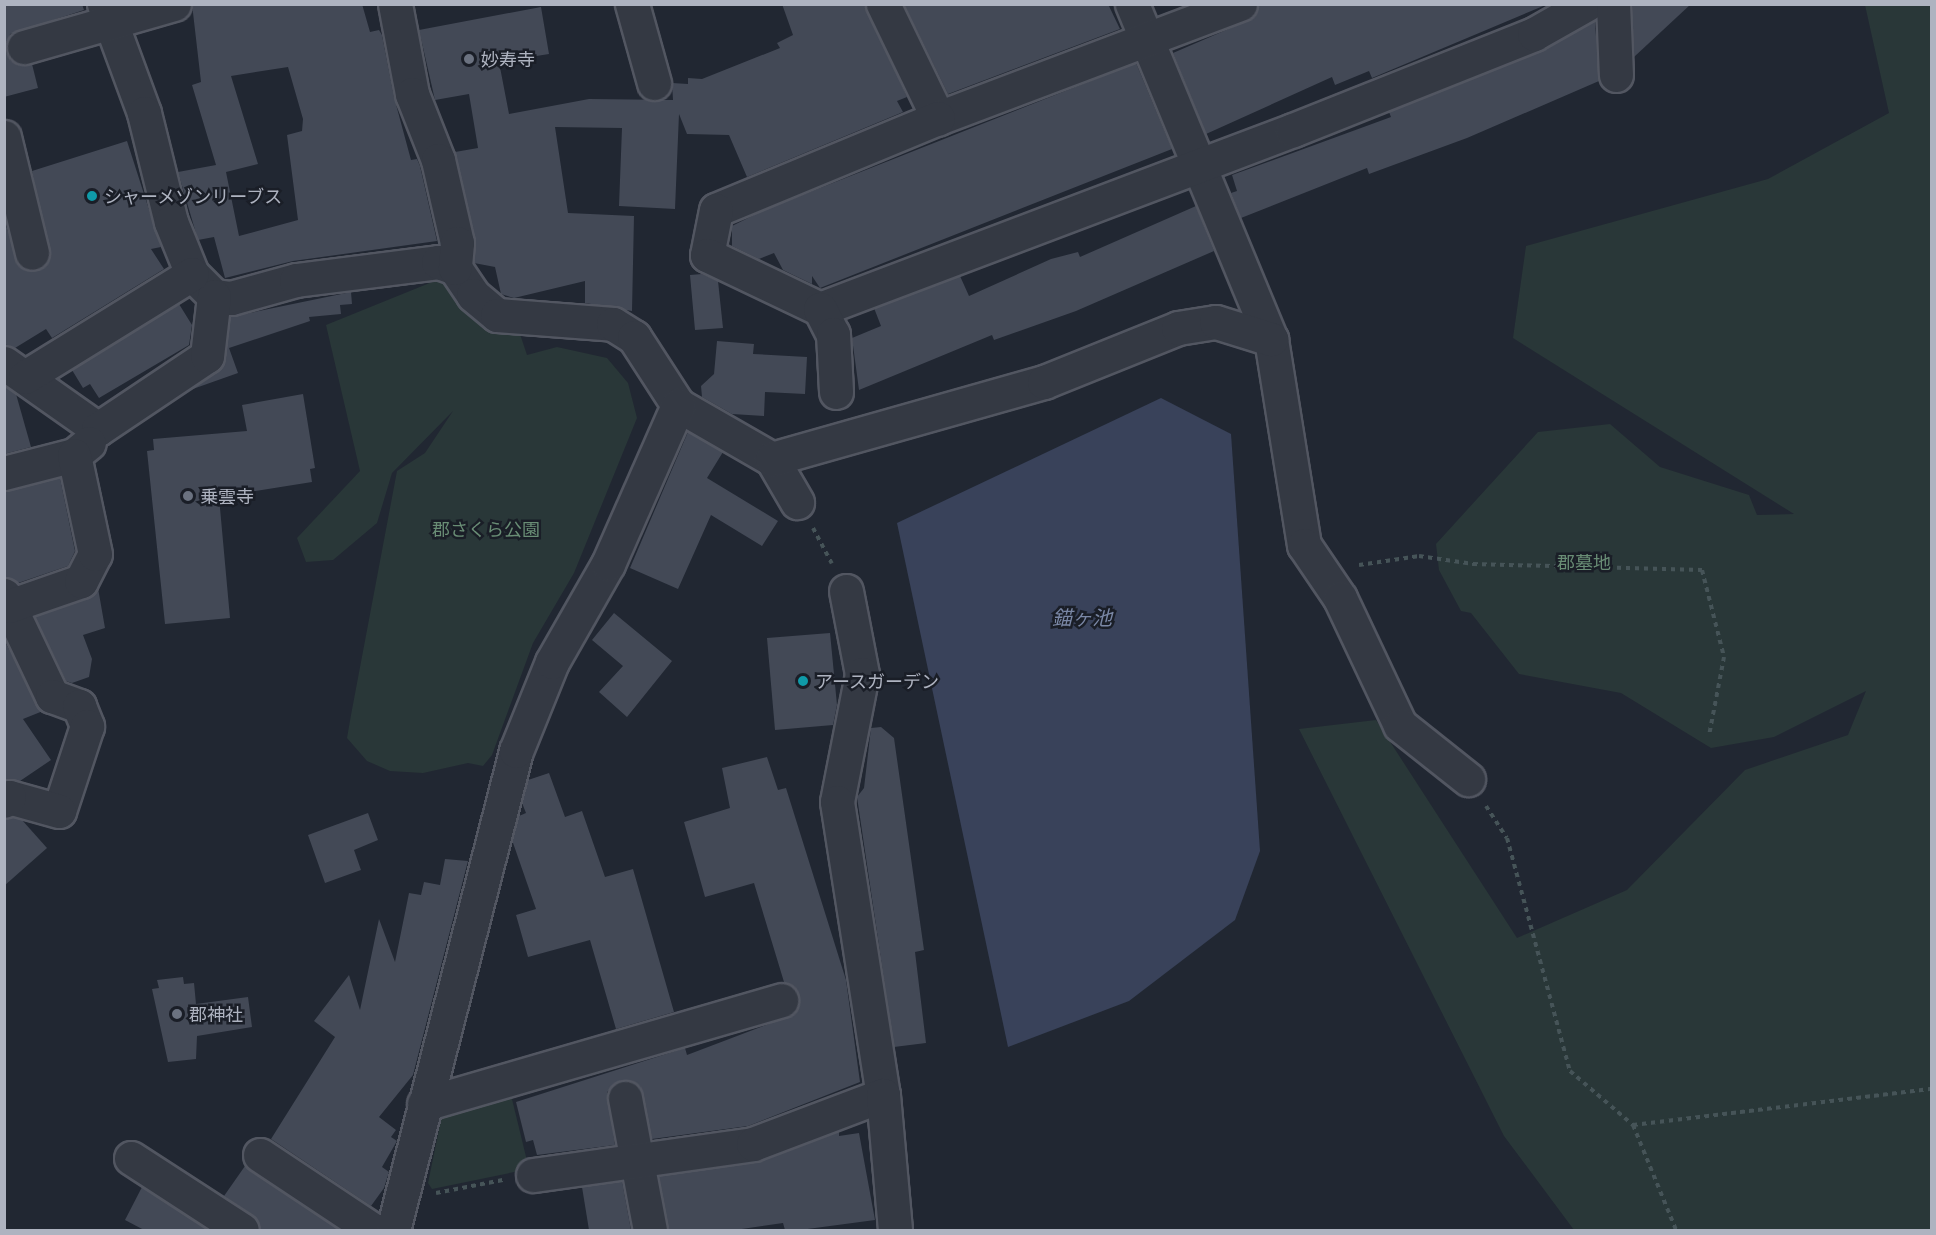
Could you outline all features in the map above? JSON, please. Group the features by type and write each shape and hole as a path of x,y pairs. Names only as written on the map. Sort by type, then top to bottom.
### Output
{"street":[{"path":"24,47 108,12 174,4"},
{"path":"395,4 412,94 438,160 457,243 455,268"},
{"path":"632,4 654,83"},
{"path":"883,4 938,118"},
{"path":"1132,4 1271,339 1304,545 1340,598 1400,725 1468,779"},
{"path":"836,392 833,334 820,309 707,255 716,210 938,118 1240,4"},
{"path":"820,309 1200,165 1534,34 1587,4"},
{"path":"1613,4 1616,75"},
{"path":"4,473 74,455 87,448 98,429 207,356 203,285 171,222 144,113 108,12"},
{"path":"4,137 14,212 32,253"},
{"path":"15,370 203,285 231,298 296,280 438,262 455,268 473,295 497,315 613,324 634,337 678,405 772,459 797,502"},
{"path":"772,459 1044,382 1178,328 1216,322 1271,339"},
{"path":"15,370 98,429"},
{"path":"397,1215 516,751 552,662 609,564 678,405"},
{"path":"4,801 9,797 59,811 87,726 79,706 52,696 7,600 81,581 95,554 74,455"},
{"path":"846,591 862,674 837,802 883,1095 895,1230"},
{"path":"424,1104 781,1000"},
{"path":"533,1175 753,1144 883,1095"},
{"path":"625,1098 639,1160 650,1230"},
{"path":"260,1155 373,1230"},
{"path":"131,1158 242,1230"}],"path":[{"path":"797,502 846,591"},
{"path":"1321,571 1419,556 1473,564 1702,570 1724,657 1709,736"},
{"path":"1468,779 1507,838 1570,1071 1633,1125 1676,1230"},
{"path":"1633,1125 1932,1089"},
{"path":"397,1215 533,1175"}],"green space":[{"name":"郡墓地","path":"1865,5 1931,5 1931,1230 1574,1230 1504,1136 1299,729 1376,720 1517,938 1627,890 1745,770 1848,735 1866,691 1774,737 1711,748 1621,693 1519,674 1471,613 1461,611 1439,570 1436,544 1538,432 1610,424 1660,467 1749,495 1757,515 1794,514 1513,338 1526,246 1768,179 1889,113"},
{"name":"郡さくら公園","path":"442,278 482,323 520,334 527,355 557,347 607,358 628,383 637,418 574,573 533,643 492,755 483,766 468,763 423,773 390,771 367,761 347,738 351,715 397,471 425,453 453,411 392,473 377,523 333,560 306,562 297,538 360,471 326,325"},
{"path":"511,1095 529,1169 432,1189 428,1183 442,1115"}],"water":[{"name":"錨ヶ池","path":"1161,398 1231,434 1260,851 1235,920 1129,1001 1008,1047 897,523"}],"building":[{"path":"4,4 82,4 84,10 10,34 6,52 11,61 20,65 41,62 32,64 38,88 4,97"},
{"path":"192,4 362,4 370,32 379,30 382,35 394,97 411,160 417,159 420,166 437,241 293,261 225,278 214,237 198,240 178,172 216,165 192,85 201,82","holes":["288,67 303,119 302,131 287,135 298,220 239,236 226,172 258,164 231,76"]},
{"path":"782,4 865,4 907,97 897,101 903,112 747,177 729,135 687,134 679,114 675,209 619,206 622,128 555,127 568,213 634,216 632,311 585,303 585,281 514,298 501,294 495,267 474,263 475,239 455,152 478,148 469,94 435,100 419,30 541,7 549,54 499,62 509,114 589,99 673,100 672,83 688,84 688,78 702,79 780,48 777,43 793,35"},
{"path":"904,4 1108,4 1120,29 948,94"},
{"path":"1258,4 1548,4 1372,78 1369,71 1335,85 1332,77 1206,134 1173,53 1247,21"},
{"path":"1632,4 1691,4 1634,57"},
{"path":"1595,21 1599,81 1467,138 1369,174 1367,168 1241,218 1231,193 1237,191 1232,175 1391,117 1389,112 1541,51"},
{"path":"1136,63 1172,149 820,288 812,276 812,284 783,270 774,253 759,259 732,246 732,226 762,211"},
{"path":"127,141 161,247 151,249 164,269 52,338 46,329 15,348 4,344 4,219 19,266 37,271 50,258 32,171"},
{"path":"1196,206 1214,251 1076,311 994,340 992,335 859,390 852,338 881,326 874,308 960,276 969,296 1051,259 1078,252 1080,257"},
{"path":"702,274 718,281 723,328 695,330 690,275"},
{"path":"351,292 352,304 340,305 341,314 309,317 310,321 229,348 238,373 190,390 223,365 230,317"},
{"path":"179,304 192,325 189,345 99,398 90,384 83,388 72,370"},
{"path":"717,341 754,344 753,354 807,357 805,394 765,392 764,416 732,414 702,397 701,386 714,374"},
{"path":"4,386 16,394 31,447 4,454"},
{"path":"303,394 315,468 310,469 312,482 219,497 230,618 165,624 147,451 154,450 153,439 247,431 242,405"},
{"path":"688,432 723,452 707,478 778,521 762,546 711,515 678,589 630,568"},
{"path":"60,478 75,551 68,566 18,583 4,576 4,491"},
{"path":"98,588 105,628 83,635 92,659 89,677 72,683 66,681 35,617 87,599"},
{"path":"614,613 672,661 627,717 599,692 623,666 592,640"},
{"name":"アースガーデン","path":"830,633 837,705 833,725 775,730 767,638"},
{"path":"4,640 43,711 23,719 51,760 20,781 4,779"},
{"path":"881,727 894,738 924,950 915,952 926,1043 894,1047 857,797 864,788 871,728"},
{"path":"767,757 778,790 786,788 846,980 860,1082 748,1126 652,1139 640,1086 621,1080 607,1092 615,1145 537,1155 533,1140 526,1142 516,1102 685,1048 687,1055 795,1014 799,994 784,982 754,883 705,897 684,822 730,808 722,768"},
{"path":"549,773 565,817 582,811 605,877 633,869 674,1012 616,1029 590,940 528,957 516,915 536,909 512,840 519,816 526,813 522,803 528,780"},
{"path":"368,813 378,840 354,850 361,870 325,883 308,835"},
{"path":"12,817 22,820 47,848 4,886 4,819"},
{"path":"445,859 468,861 413,1075 379,1117 396,1130 391,1137 397,1141 382,1167 389,1172 384,1188 371,1206 271,1139 335,1037 314,1021 349,975 360,1010 379,919 395,962 409,893 421,895 424,882 440,885"},
{"path":"183,977 184,984 194,983 196,1004 248,997 252,1027 197,1036 196,1059 168,1062 152,989 159,988 157,980"},
{"path":"839,1132 839,1136 859,1133 875,1220 800,1230 785,1230 783,1223 735,1230 668,1230 659,1176 756,1163"},
{"path":"245,1166 340,1230 261,1230 253,1215 224,1196"},
{"path":"622,1181 631,1230 589,1230 582,1187"},
{"path":"142,1187 208,1230 144,1230 125,1220"}],"place":[{"name":"妙寿寺","path":"469,59"},
{"name":"シャーメゾンリーブス","path":"92,196"},
{"name":"乗雲寺","path":"188,496"},
{"name":"アースガーデン","path":"803,681"},
{"name":"郡神社","path":"177,1014"}]}
